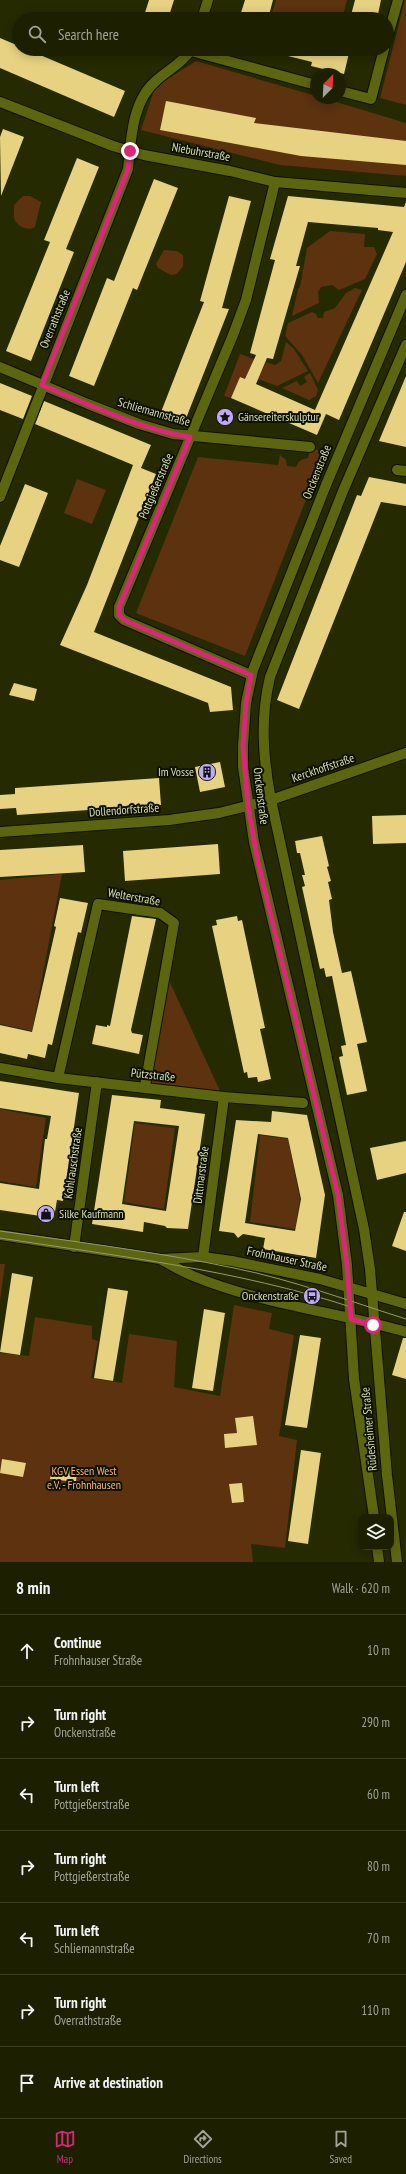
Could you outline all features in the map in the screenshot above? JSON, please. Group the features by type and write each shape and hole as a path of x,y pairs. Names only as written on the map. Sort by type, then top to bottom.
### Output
{"street":[{"path":"204,12 208,0"},
{"path":"394,14 398,0"},
{"name":"Overrathstraße","path":"0,497 42,385 128,169 132,131 145,91 184,56"},
{"path":"212,56 310,83"},
{"path":"346,93 371,99 382,56"},
{"name":"Niebuhrstraße","path":"0,102 85,136 130,151 230,171 276,182 406,193"},
{"name":"Pottgießerstraße","path":"251,675 124,620 119,615 119,607 190,437 202,412 246,300 276,182"},
{"name":"Onckenstraße","path":"351,1319 343,1230 338,1195 258,862 248,806 243,746 246,703 251,675 328,478 406,295"},
{"name":"Onckenstraße","path":"372,1293 370,1269 362,1219 271,800 263,749 263,726 264,702 270,677 343,491 406,345"},
{"name":"Schliemannstraße","path":"0,367 139,424 173,434 190,437 310,448"},
{"name":"Kerckhoffstraße","path":"248,806 271,800 406,753"},
{"name":"Dollendorfstraße","path":"0,832 169,820 213,815 248,806"},
{"name":"Welterstraße","path":"58,1078 98,904 160,913 174,923 145,1086"},
{"name":"Pützstraße","path":"0,1068 58,1078 145,1086 224,1097 303,1103"},
{"name":"Kohlrauschstraße","path":"74,1246 97,1082"},
{"name":"Dittmarstraße","path":"203,1257 224,1097"},
{"name":"Frohnhauser Straße","path":"0,1235 160,1259 203,1257 232,1261 347,1286 406,1304"},
{"name":"Frohnhauser Straße","path":"160,1259 192,1276 233,1289 406,1332"},
{"name":"Rüdesheimer Straße","path":"372,1293 373,1325 386,1475 397,1562"},
{"name":"Rüdesheimer Straße","path":"351,1319 354,1379 374,1514"},
{"path":"377,1550 379,1562"}],"green space":[{"path":"276,0 347,0 344,12 272,12"},
{"path":"406,0 406,105 380,98 391,56 394,56 394,43"},
{"path":"196,61 310,94 310,104 343,104 406,123 406,176 280,165 141,130 155,87"},
{"path":"23,196 30,196 41,202 35,227 29,229 20,226 14,218 14,205"},
{"path":"330,231 365,234 364,247 374,247 377,254 365,279 339,290 332,285 321,287 318,292 319,303 292,316 298,289 300,287 307,248"},
{"path":"164,250 177,251 183,255 183,266 177,274 171,275 158,268 156,264"},
{"path":"355,288 362,290 318,383 302,355 285,336 288,323 312,312 316,314 318,318 323,318 324,312 335,308 346,293"},
{"path":"286,342 294,349 308,371 277,386 255,378 260,375 266,362 275,365 281,361"},
{"path":"240,354 254,359 249,381 240,377 231,398 224,396"},
{"path":"310,373 318,390 316,396 309,400 282,388 297,381 300,386 307,382 304,377"},
{"path":"310,449 325,451 245,656 136,613 198,457 278,465 280,455 286,460 287,466 296,467 300,461 308,458"},
{"path":"77,479 106,490 92,524 64,513"},
{"path":"62,874 32,1031 0,1024 0,880"},
{"path":"167,976 221,1093 147,1083"},
{"path":"0,1109 46,1118 36,1187 0,1181"},
{"path":"135,1123 175,1128 164,1209 124,1202"},
{"path":"260,1135 288,1139 300,1199 295,1229 250,1222"},
{"path":"0,1264 5,1264 0,1301"},
{"name":"KGV Essen West e.V. - Frohnhausen","path":"234,1305 272,1313 269,1329 294,1335 279,1436 297,1440 285,1548 251,1544 253,1562 0,1562 0,1353 29,1356 35,1317 92,1326 92,1339 98,1341 91,1378 122,1383 129,1334 177,1341 174,1387 220,1396"}],"building":[{"path":"149,0 174,0 170,12 145,12"},
{"path":"245,0 273,0 270,12 241,12"},
{"path":"355,0 381,0 378,12 352,12"},
{"path":"0,38 12,43 12,56 42,56 125,91 114,117 0,68"},
{"path":"288,56 348,56 345,68 319,68 311,66 312,62"},
{"path":"166,101 256,118 254,123 406,141 406,165 301,156 160,130"},
{"path":"3,129 24,137 1,196 0,137"},
{"path":"77,158 99,167 66,249 74,252 31,361 6,351 50,242 44,240"},
{"path":"154,179 178,188 137,290 133,288 94,386 69,376 107,278 114,281"},
{"path":"229,196 251,201 222,308 229,309 185,421 161,412 204,302 200,301"},
{"path":"288,196 404,207 406,202 406,262 339,420 326,414 317,435 231,398 240,377 245,379 256,355 250,353 275,260 270,259","holes":["308,222 378,228 378,230 393,232 315,410 256,384 267,358 273,359 300,266 296,266"]},
{"path":"406,376 406,447 379,441"},
{"path":"0,383 32,396 23,419 0,410"},
{"path":"44,401 151,445 141,468 156,474 94,632 231,687 233,710 210,712 208,703 60,645 87,585 133,465 35,424"},
{"path":"369,477 406,484 406,506 381,502 299,709 277,700 357,495 361,496"},
{"path":"25,484 48,493 19,567 0,560 0,546"},
{"path":"14,683 37,689 34,701 9,695"},
{"name":"Im Vosse","path":"220,762 225,787 200,792 195,767"},
{"path":"159,778 161,805 17,815 16,808 0,809 0,795 15,794 15,788"},
{"path":"406,815 406,843 373,844 372,816"},
{"path":"322,836 331,881 328,882 332,899 329,900 333,932 342,973 351,971 367,1042 357,1044 367,1091 347,1095 339,1057 343,1056 341,1046 346,1045 332,976 326,977 324,968 320,969 302,887 305,886 302,875 305,875 300,853 297,853 295,841"},
{"path":"218,844 220,874 125,881 123,851"},
{"path":"83,845 85,872 0,877 0,850"},
{"path":"60,898 88,903 81,933 78,932 52,1045 48,1044 45,1058 28,1054 27,1059 0,1053 0,1025 32,1032 56,927 54,926"},
{"path":"132,916 156,919 131,1030 132,1033 143,1035 139,1054 92,1044 96,1025 107,1027 107,1025 110,1026"},
{"path":"237,916 238,921 242,920 265,1028 260,1029 271,1079 258,1082 257,1077 248,1078 247,1072 244,1073 212,926 217,925 216,920"},
{"path":"0,1081 79,1093 63,1201 57,1200 54,1218 0,1210 0,1183 39,1189 45,1139 47,1139 51,1116 0,1108"},
{"path":"112,1095 161,1100 160,1108 205,1114 188,1229 167,1228 165,1226 144,1222 143,1232 92,1224","holes":["134,1121 179,1126 166,1211 122,1204"]},
{"path":"272,1111 307,1115 325,1195 316,1258 263,1249 265,1238 243,1234 238,1238 234,1233 219,1231 236,1120 271,1122","holes":["258,1134 288,1138 301,1199 295,1231 245,1223"]},
{"path":"406,1141 406,1173 377,1180 370,1148"},
{"path":"404,1212 406,1212 406,1251 392,1246"},
{"path":"12,1273 33,1277 20,1355 0,1352"},
{"path":"108,1288 128,1291 113,1381 94,1378"},
{"path":"204,1309 225,1313 213,1391 192,1388"},
{"path":"300,1335 321,1338 307,1428 285,1425"},
{"path":"403,1338 406,1338 406,1379 392,1375"},
{"path":"253,1416 257,1445 225,1448 224,1434 237,1433 235,1418"},
{"path":"301,1450 321,1453 308,1544 288,1541"},
{"path":"2,1459 26,1463 23,1477 0,1473"},
{"path":"52,1466 77,1469 76,1482 50,1479"},
{"path":"242,1483 244,1502 232,1503 229,1484"}],"tram line":[{"path":"0,1231 147,1252 234,1268 299,1285 406,1319"},
{"path":"0,1238 177,1265 265,1283 351,1307"}],"place":[{"name":"Gänsereiterskulptur","path":"225,417"},
{"name":"Im Vosse","path":"207,772"},
{"name":"Silke Kaufmann","path":"46,1214"},
{"name":"Onckenstraße","path":"312,1296"}],"route":[{"path":"130,151 128,169 42,385 139,424 173,434 190,437 119,607 119,615 124,620 164,636 251,675 244,724 243,766 254,842 338,1195 347,1265 347,1286 351,1319 373,1325"}]}
